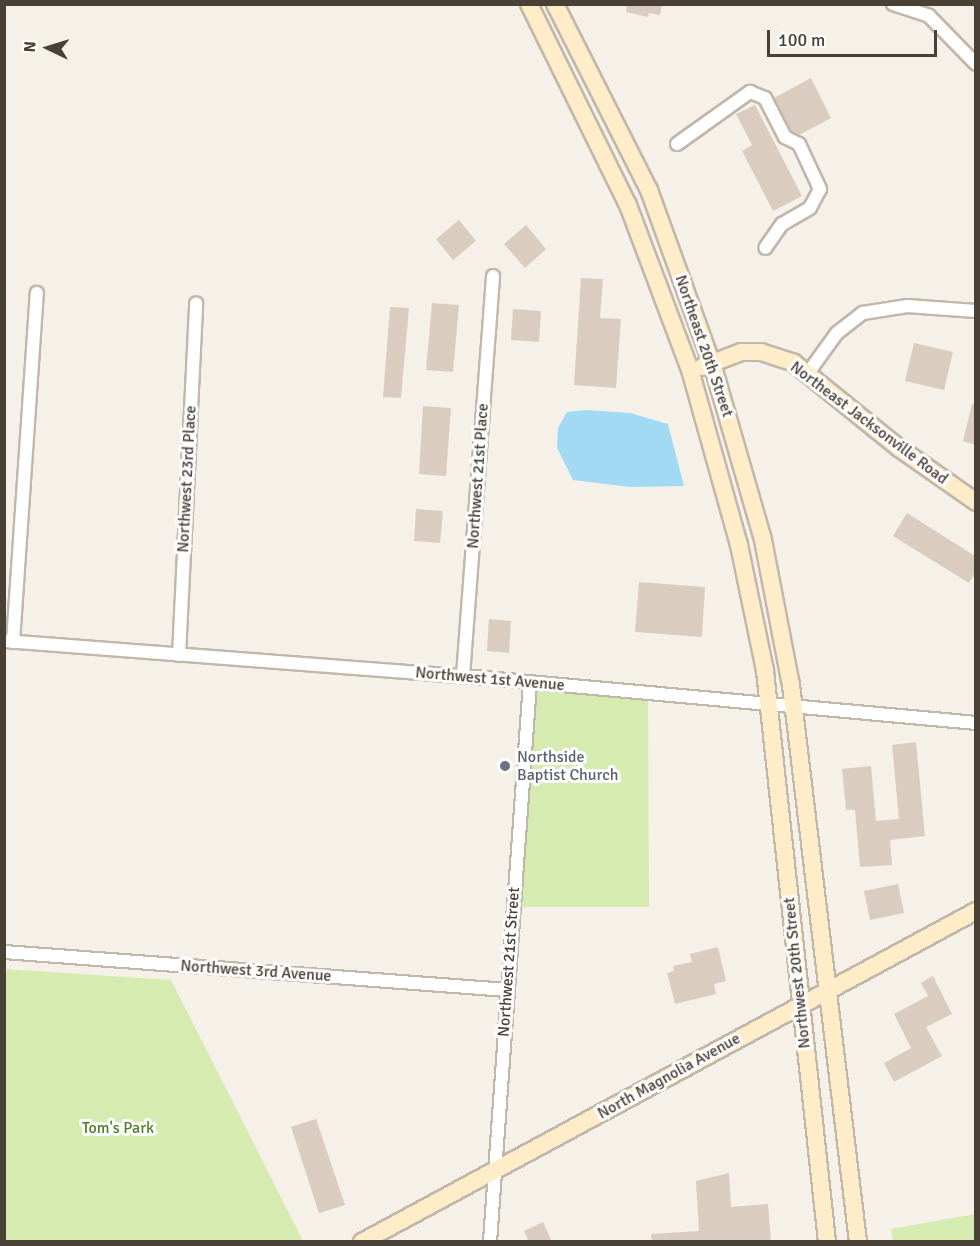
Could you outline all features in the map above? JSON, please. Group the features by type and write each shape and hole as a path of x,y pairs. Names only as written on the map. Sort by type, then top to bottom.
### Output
{"main road":[{"name":"Northeast 20th Street","path":"529,4 628,205 691,373 719,464 741,555 769,704"},
{"name":"Northeast 20th Street","path":"555,4 649,190 711,362 763,540 793,707"},
{"name":"Northeast Jacksonville Road","path":"691,373 711,362 741,352 761,352 794,363 898,448 975,502"},
{"name":"Northwest 20th Street","path":"769,704 827,1242"},
{"name":"Northwest 20th Street","path":"793,707 830,990 858,1242"},
{"name":"North Magnolia Avenue","path":"362,1242 975,911"}],"street":[{"path":"893,4 929,16 975,64"},
{"path":"677,144 750,92 765,98 785,137 799,144 820,189 810,208 782,224 765,248"},
{"name":"Northwest 21st Place","path":"463,676 493,276"},
{"path":"9,642 37,293"},
{"name":"Northwest 23rd Place","path":"179,655 196,303"},
{"path":"808,373 837,333 863,313 907,306 975,311"},
{"name":"Northwest 1st Avenue","path":"9,642 463,676 975,723"},
{"name":"Northwest 21st Street","path":"490,1242 530,682"},
{"name":"Northwest 3rd Avenue","path":"4,952 507,990"}],"green space":[{"path":"536,688 648,698 649,907 520,907"},
{"name":"Tom's Park","path":"4,969 171,980 303,1241 5,1241"},
{"path":"975,1214 975,1241 893,1241 891,1229"}],"water":[{"path":"586,410 630,413 668,424 684,486 630,487 573,480 557,448 558,428 567,412"}],"building":[{"path":"627,4 662,4 660,15 649,13 648,17 626,12"},
{"path":"811,78 831,118 799,135 791,131 774,98"},
{"path":"755,105 802,196 773,211 742,151 752,145 736,114"},
{"path":"459,220 476,241 453,260 436,239"},
{"path":"526,225 546,249 525,268 504,244"},
{"path":"581,278 603,279 600,318 621,319 616,388 574,385"},
{"path":"432,303 459,305 453,372 426,370"},
{"path":"390,307 409,308 401,398 383,397"},
{"path":"513,309 541,311 539,342 511,340"},
{"path":"914,343 953,352 944,390 905,381"},
{"path":"972,404 975,404 975,445 963,441"},
{"path":"423,406 451,408 446,476 419,474"},
{"path":"416,509 443,511 440,543 414,541"},
{"path":"907,513 975,556 975,573 969,583 893,536"},
{"path":"639,582 705,587 702,637 635,632"},
{"path":"489,619 511,621 509,653 487,651"},
{"path":"916,742 925,836 890,840 892,865 860,867 855,810 846,810 842,769 871,766 876,821 899,819 892,745"},
{"path":"898,884 904,913 870,920 864,891"},
{"path":"718,947 726,981 714,984 716,994 675,1004 667,973 674,971 673,966 692,962 690,954"},
{"path":"933,976 952,1014 926,1027 942,1056 894,1082 884,1063 911,1048 894,1014 928,996 921,983"},
{"path":"316,1119 345,1205 319,1213 291,1127"},
{"path":"729,1173 731,1207 768,1204 771,1242 652,1242 651,1234 699,1231 696,1181"},
{"path":"543,1222 552,1242 529,1242 524,1231"}],"place":[{"name":"Northside Baptist Church","path":"505,766"}]}
